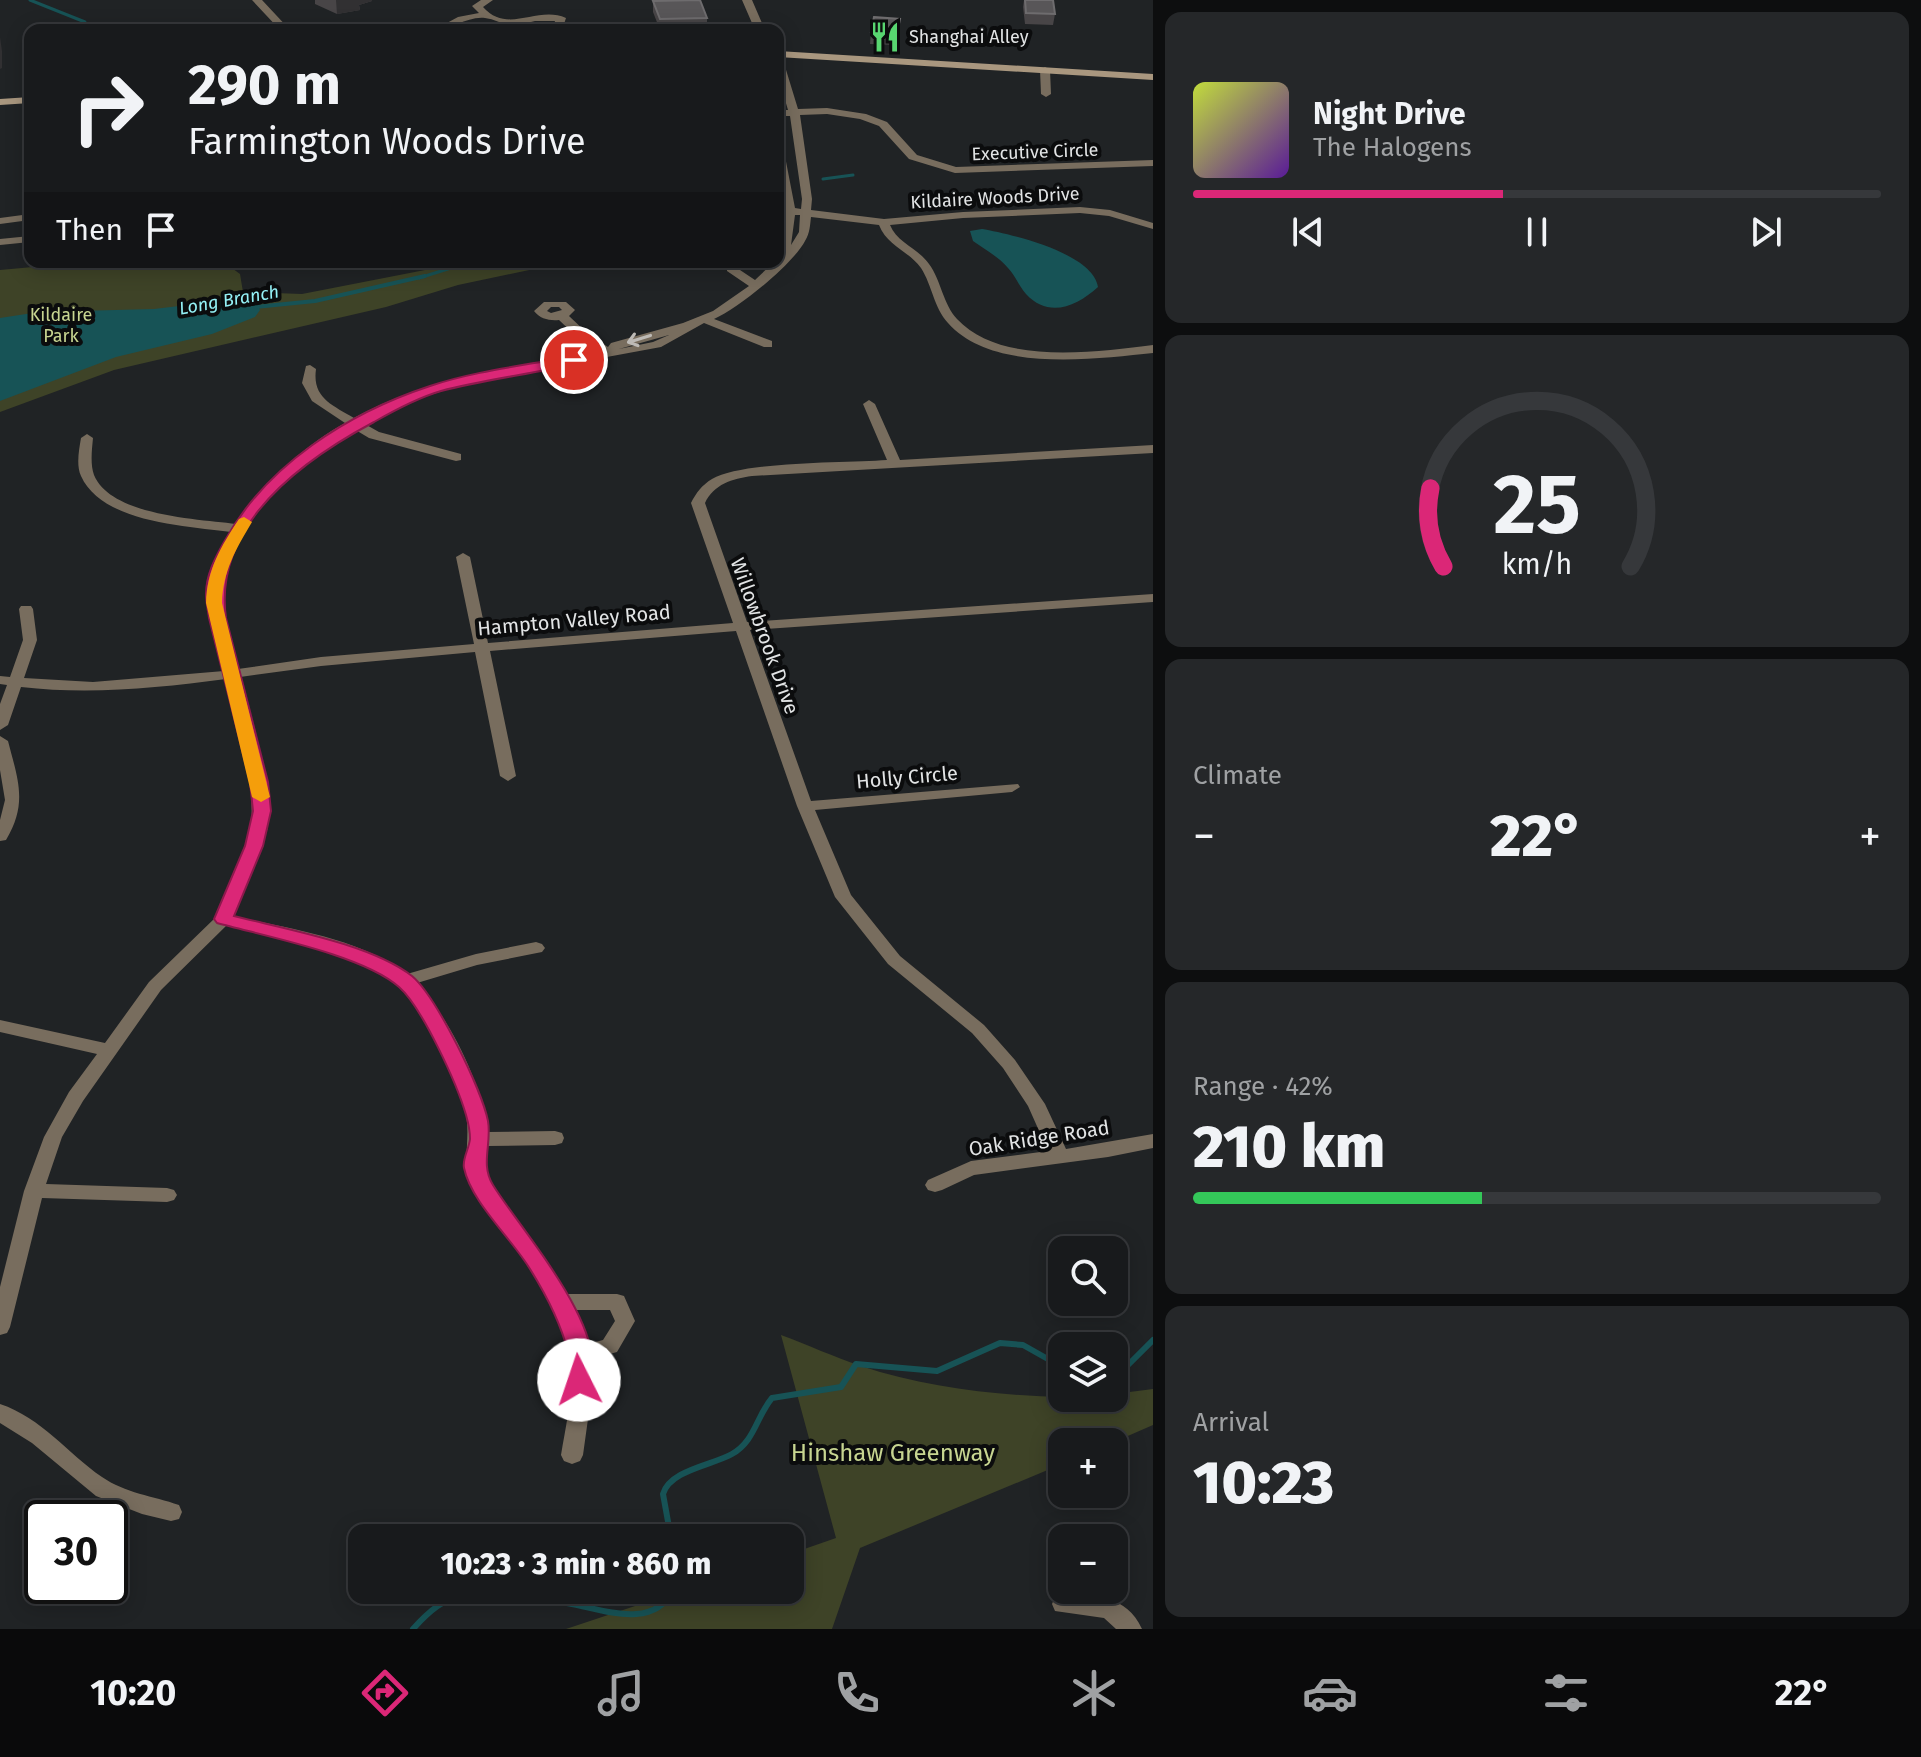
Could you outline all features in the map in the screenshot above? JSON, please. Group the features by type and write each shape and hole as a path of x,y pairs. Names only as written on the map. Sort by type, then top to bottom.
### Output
{"main road":[{"path":"784,57 1153,77"},
{"path":"0,102 24,100"}],"street":[{"path":"257,0 279,24"},
{"path":"488,0 477,6 485,15 512,24 535,18 561,18 559,24"},
{"path":"747,0 757,24"},
{"path":"458,24 485,15"},
{"path":"1045,70 1046,94"},
{"path":"784,77 794,111 807,212 799,243 784,253"},
{"name":"Executive Circle","path":"784,112 862,116 883,124 913,157 955,170 1153,163"},
{"path":"784,181 804,181"},
{"path":"784,191 790,211 784,240"},
{"name":"Kildaire Woods Drive","path":"790,211 884,222 1080,210 1110,213 1153,226"},
{"path":"0,221 24,218"},
{"name":"Kildaire Woods Drive","path":"884,222 894,240 924,264 951,320 974,338 1034,354 1153,349"},
{"path":"0,242 24,240"},
{"path":"731,268 736,275 757,285"},
{"path":"0,1327 34,1191 53,1137 108,1050 155,986 223,919 254,846 262,811 259,782 216,610 214,587 221,563 239,529 268,490 287,471 358,423 449,384 639,350 660,343 680,334 687,326 705,319 757,285 771,268"},
{"path":"562,316 583,336 610,353"},
{"path":"705,319 768,344"},
{"path":"310,369 308,383 316,398 328,408 374,435 456,457"},
{"path":"869,404 895,463"},
{"path":"87,438 88,474 98,489 119,504 145,514 239,529"},
{"name":"Willowbrook Drive","path":"1060,1157 1036,1104 1009,1064 978,1029 894,960 856,916 833,878 740,627 698,503 706,489 721,479 741,473 1153,449"},
{"path":"463,557 508,776"},
{"name":"Hampton Valley Road","path":"8,681 104,688 349,659 986,607 1153,598"},
{"path":"0,725 8,681 30,640 26,609"},
{"path":"0,741 14,799 11,817 0,836"},
{"name":"Holly Circle","path":"805,806 1012,787"},
{"path":"223,919 330,947 379,966 405,981 426,1008 451,1054 477,1116 480,1139 474,1166 483,1187 538,1262 560,1302 581,1354 572,1455"},
{"path":"405,981 476,960 536,948"},
{"path":"0,1026 108,1050"},
{"path":"480,1139 555,1138"},
{"name":"Oak Ridge Road","path":"935,1185 971,1168 1153,1141"},
{"path":"34,1191 167,1195"},
{"path":"560,1302 617,1302 625,1321 610,1346 581,1354"},
{"path":"0,1413 38,1433 94,1483 120,1498 171,1512"},
{"path":"1063,1604 1110,1608 1131,1629"}],"green space":[{"name":"Kildaire Park","path":"232,268 240,274 243,292 302,294 435,268 539,268 114,370 0,412 0,270"},
{"name":"Hinshaw Greenway","path":"781,1335 892,1375 955,1388 1048,1397 1048,1412 1128,1412 1128,1392 1153,1389 1153,1425 1128,1436 1128,1428 1048,1428 1048,1470 860,1548 832,1629 566,1629 641,1604 804,1604 804,1549 836,1538"}],"water":[{"path":"982,229 1012,235 1067,255 1093,275 1098,287 1081,300 1063,307 1053,308 1035,302 1004,264 973,241 970,231"},
{"path":"246,298 260,310 255,317 212,334 116,357 0,401 0,318 39,312 154,309"}],"building":[{"path":"700,0 707,18 660,19 653,1"},
{"path":"1025,0 1053,0 1055,14 1026,13"},
{"path":"874,17 900,19 897,34 871,32"}],"waterway":[{"path":"30,0 86,24"},
{"name":"Long Branch","path":"823,179 853,175"},
{"name":"Long Branch","path":"419,278 451,268"},
{"name":"Long Branch","path":"255,307 315,301 425,276"},
{"path":"1128,1365 1153,1340"},
{"path":"668,1524 663,1494 667,1486 683,1474 740,1449 751,1436 772,1398 841,1387 856,1364 937,1371 1000,1343 1023,1345 1048,1359"},
{"path":"413,1629 442,1604"},
{"path":"571,1604 628,1614 654,1610 662,1604"}],"slow traffic":[{"path":"244,522 221,563 215,583 214,603 261,797"}],"place":[{"name":"Shanghai Alley","path":"885,37"}],"route":[{"path":"574,360 472,378 436,388 398,403 334,437 277,480 239,529 221,563 215,583 214,603 259,782 262,811 254,846 223,919 330,947 369,962 405,981 426,1008 451,1054 477,1116 480,1139 474,1166 483,1187 538,1262 560,1302 581,1354 579,1380"}]}
